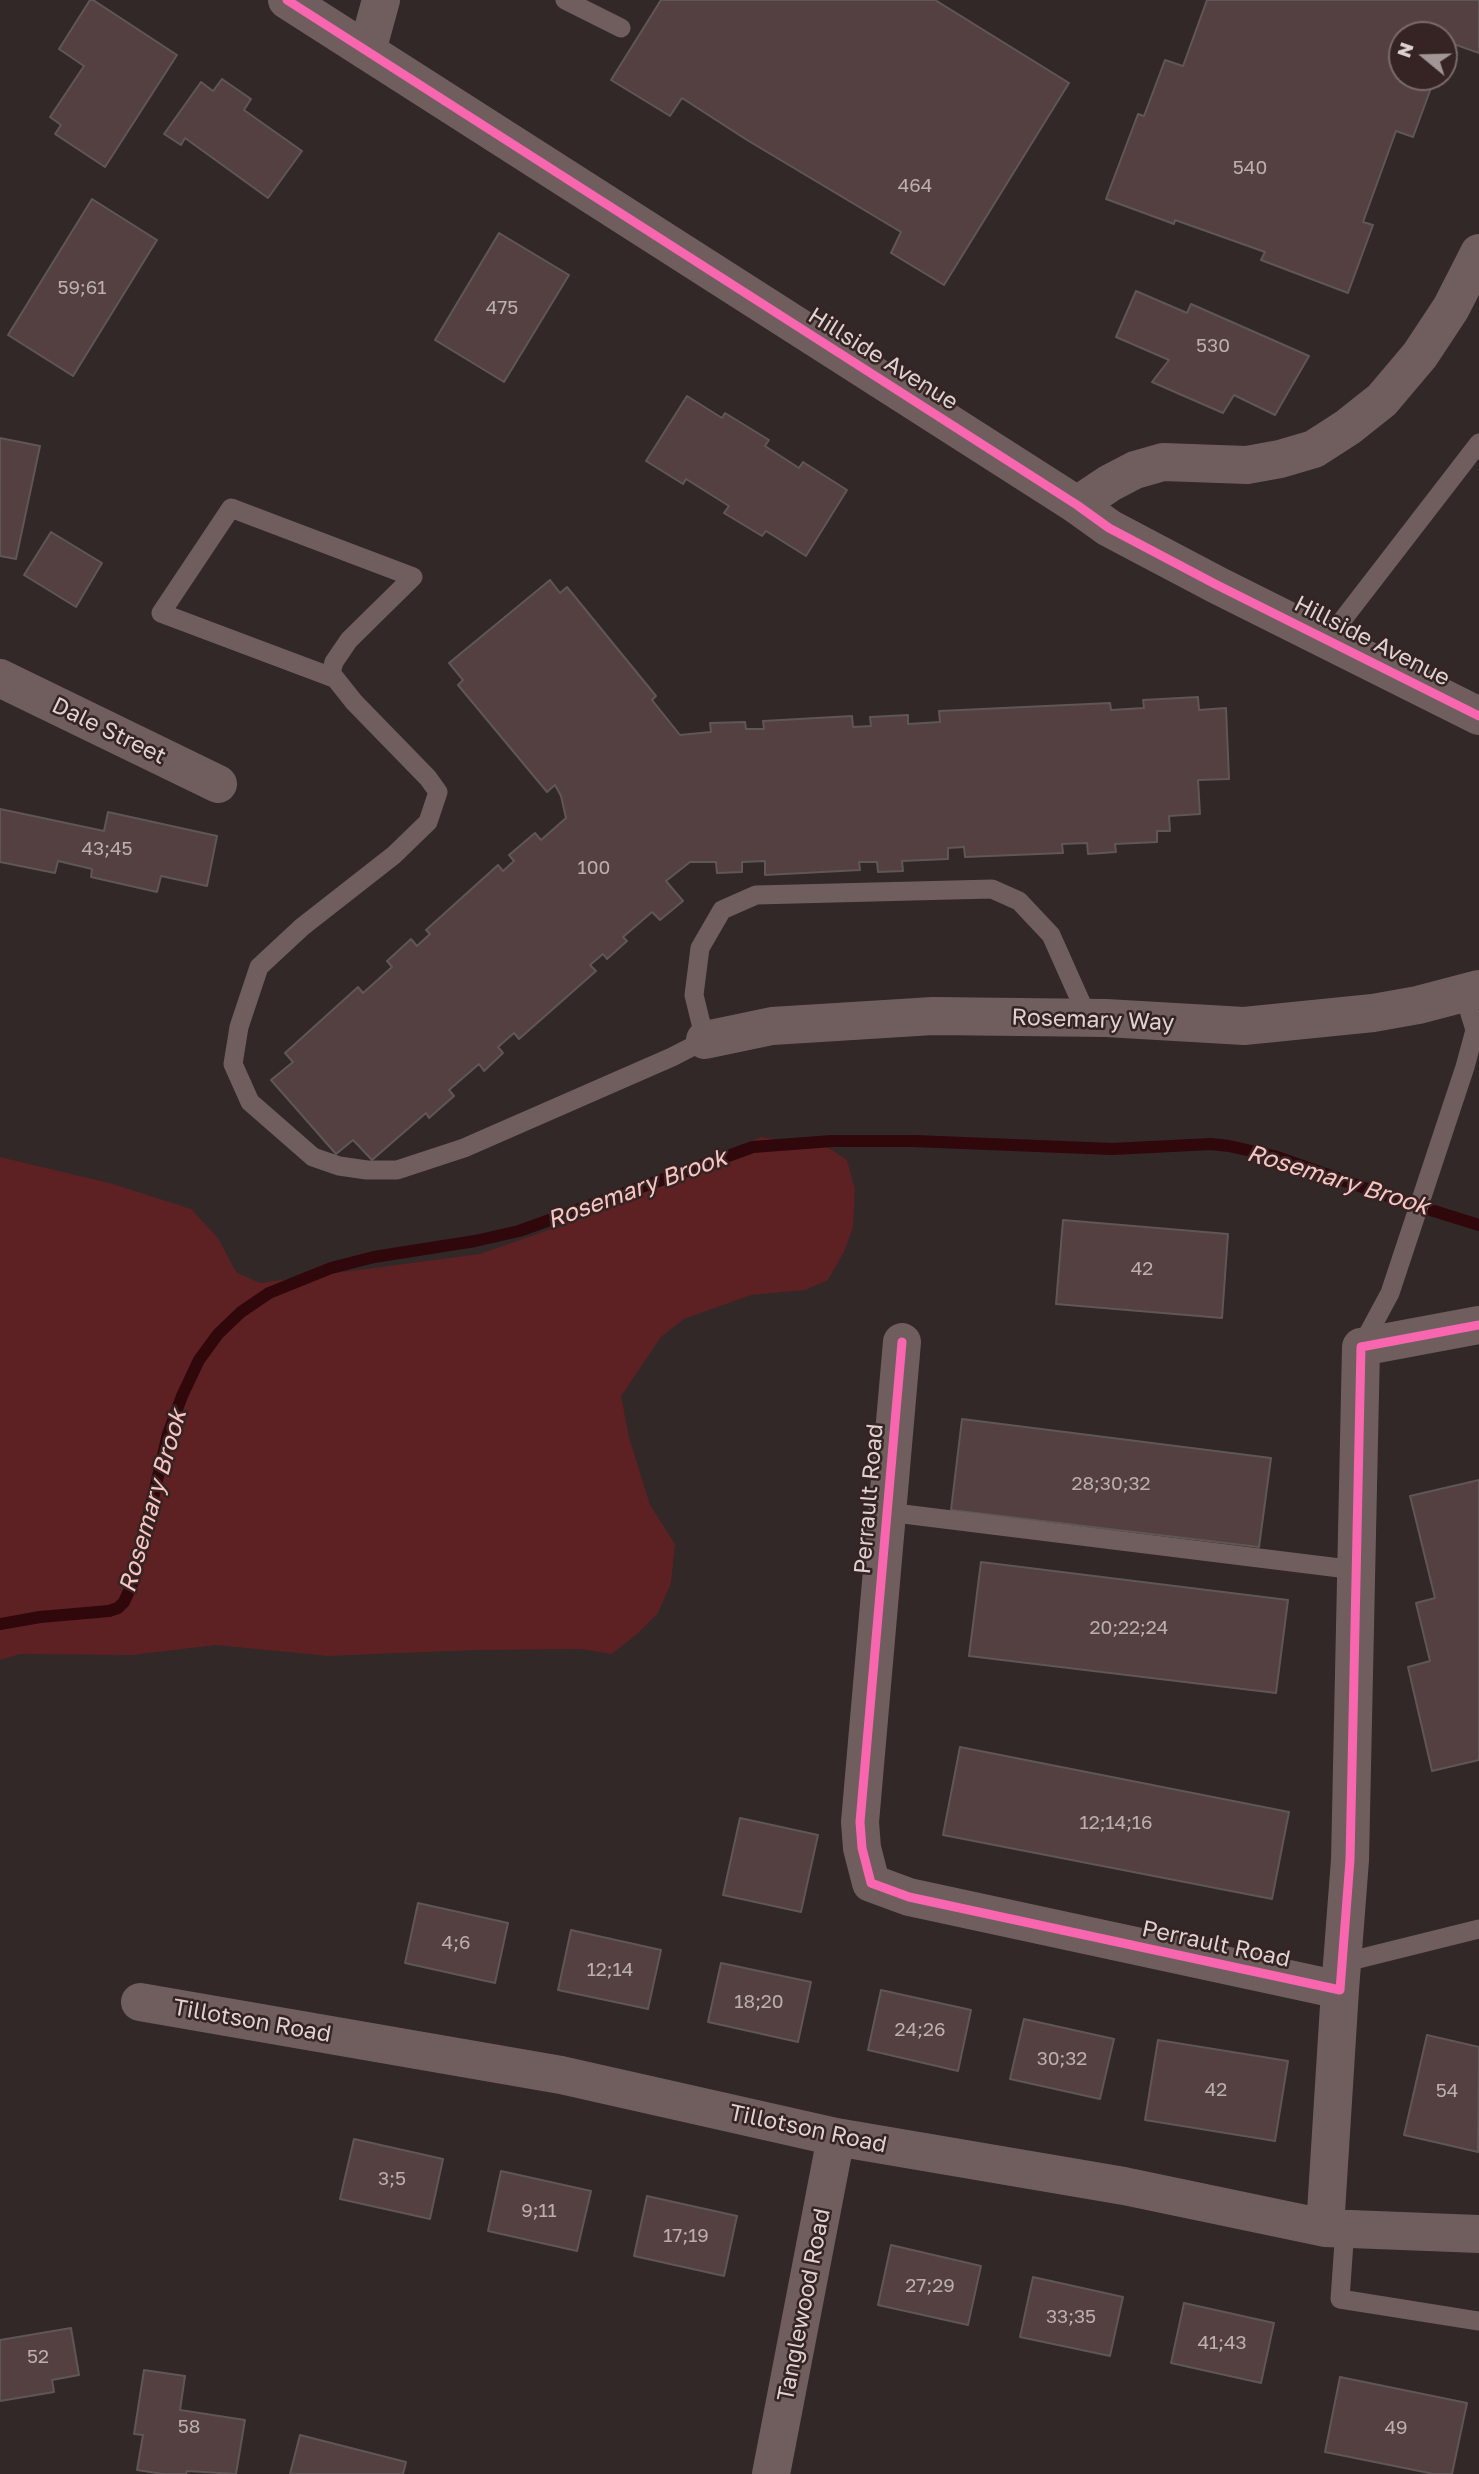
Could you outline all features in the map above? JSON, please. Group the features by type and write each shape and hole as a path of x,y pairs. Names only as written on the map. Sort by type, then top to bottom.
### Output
{"street":[{"name":"Hillside Avenue","path":"287,0 1109,528 1479,716"},
{"path":"367,51 381,0"},
{"path":"1077,505 1135,470 1163,462 1247,465 1314,449 1382,400 1420,355 1451,308 1479,253"},
{"name":"Dale Street","path":"0,678 218,784"},
{"name":"Rosemary Way","path":"705,1040 772,1026 933,1016 1088,1018 1244,1026 1373,1013 1471,992"},
{"path":"1335,2228 1341,1977 1350,1860 1361,1347 1479,1325"},
{"name":"Perrault Road","path":"902,1342 860,1822 862,1848 871,1883 909,1897 1341,1977"},
{"name":"Tillotson Road","path":"140,2002 561,2075 836,2137 1124,2186 1335,2228 1479,2234"},
{"name":"Tanglewood Road","path":"771,2474 836,2137"}],"lane":[{"path":"565,0 621,28"},
{"path":"1327,640 1479,443"},
{"path":"334,678 160,613 232,508 414,577 349,640 334,662 331,673 362,711 428,778 438,792 428,822 394,855 302,928 259,967 239,1027 233,1063 250,1102 313,1157 348,1168 397,1170 464,1149 672,1058 705,1040 694,995 700,948 722,910 756,895 992,889 1019,901 1051,935 1088,1018"},
{"path":"1361,1347 1390,1293 1465,1067 1475,1030 1471,992"},
{"path":"887,1512 1356,1570"},
{"path":"1341,1977 1479,1929"},
{"path":"1335,2228 1340,2299 1479,2320"}],"shaded area":[{"path":"761,1137 827,1147 847,1160 855,1189 853,1227 844,1252 828,1280 805,1290 751,1295 684,1319 661,1337 621,1396 629,1437 650,1505 675,1544 671,1583 658,1613 612,1654 581,1649 328,1656 216,1645 132,1655 20,1654 0,1660 0,1157 113,1184 191,1209 218,1238 236,1272 260,1283 480,1254 603,1211"}],"building":[{"path":"90,0 177,55 105,167 55,134 61,125 50,117 84,66 59,49"},
{"path":"661,0 935,0 1069,83 944,285 891,253 901,232 682,98 670,116 611,80"},
{"path":"1207,0 1479,0 1479,53 1458,46 1458,21 1388,21 1388,91 1430,91 1413,137 1396,131 1363,222 1373,225 1348,293 1261,260 1265,252 1175,220 1174,224 1106,199 1138,114 1144,116 1165,60 1183,66"},
{"path":"222,79 251,99 244,110 302,151 268,198 185,138 181,145 164,134 201,82 213,91"},
{"path":"92,199 157,240 73,376 8,335"},
{"path":"499,233 569,275 504,382 435,340"},
{"path":"1136,291 1187,313 1191,304 1309,356 1275,415 1234,395 1223,413 1152,382 1169,360 1116,337"},
{"path":"687,396 722,418 725,413 769,440 765,446 799,468 803,462 847,490 806,556 766,531 762,536 724,513 729,506 686,479 683,484 646,461"},
{"path":"0,438 40,446 16,559 0,556"},
{"path":"51,532 102,563 76,607 24,575"},
{"path":"550,580 560,593 567,587 656,696 652,700 680,735 711,732 710,723 745,722 746,729 764,729 763,721 852,716 853,727 871,726 870,717 908,715 908,724 940,722 939,711 1110,703 1111,710 1144,708 1143,700 1198,697 1199,710 1226,708 1229,779 1198,780 1200,814 1169,816 1170,831 1157,831 1157,842 1115,844 1116,852 1088,854 1087,843 1062,844 1063,853 965,857 964,847 948,848 948,859 902,861 903,871 878,872 877,862 859,862 860,870 765,875 765,861 742,862 742,872 717,873 716,862 690,862 666,881 683,901 660,920 652,912 623,937 627,941 607,959 603,954 590,965 596,971 519,1039 514,1033 498,1047 503,1053 484,1071 479,1064 449,1090 454,1096 429,1118 426,1113 372,1160 353,1140 336,1154 271,1080 293,1062 285,1053 358,987 363,993 392,967 387,961 411,939 417,946 430,934 426,930 498,865 503,871 514,861 509,855 535,833 541,840 566,818 561,796 555,785 547,792 458,685 463,680 449,663"},
{"path":"0,809 104,831 108,812 217,836 207,886 161,876 157,892 91,877 92,869 58,861 55,873 0,862"},
{"path":"1063,1220 1228,1234 1222,1318 1056,1304"},
{"path":"962,1419 1271,1458 1259,1547 951,1510"},
{"path":"1479,1480 1479,1760 1432,1771 1408,1667 1430,1661 1416,1603 1435,1598 1410,1496"},
{"path":"981,1562 1288,1600 1276,1693 969,1656"},
{"path":"960,1747 1289,1812 1272,1899 943,1835"},
{"path":"740,1818 818,1835 801,1912 723,1895"},
{"path":"418,1903 508,1923 495,1983 405,1963"},
{"path":"571,1930 661,1950 648,2009 558,1990"},
{"path":"721,1963 811,1982 798,2042 708,2022"},
{"path":"881,1990 971,2010 958,2071 868,2050"},
{"path":"1024,2019 1114,2039 1100,2099 1010,2079"},
{"path":"1427,2035 1479,2047 1478,2152 1404,2135"},
{"path":"1158,2040 1288,2061 1275,2141 1145,2120"},
{"path":"354,2139 443,2159 430,2219 340,2199"},
{"path":"501,2171 591,2191 577,2251 488,2231"},
{"path":"647,2196 737,2216 724,2276 634,2256"},
{"path":"891,2245 981,2266 968,2325 878,2305"},
{"path":"1033,2277 1123,2297 1110,2356 1020,2337"},
{"path":"1184,2303 1274,2323 1261,2383 1171,2363"},
{"path":"71,2328 79,2375 52,2380 54,2392 0,2401 0,2340"},
{"path":"144,2370 185,2376 180,2410 245,2420 236,2474 187,2471 186,2474 163,2474 137,2470 143,2435 134,2434"},
{"path":"1340,2377 1467,2403 1452,2474 1434,2474 1325,2452"},
{"path":"300,2435 406,2462 403,2474 290,2474"}],"waterway":[{"name":"Rosemary Brook","path":"0,1624 40,1617 109,1611 124,1602 133,1582 168,1434 182,1396 199,1360 218,1334 241,1312 269,1293 331,1268 374,1257 519,1231 753,1147 832,1141 914,1141 1112,1149 1211,1144 1274,1156 1479,1225"}],"cycle path":[{"path":"287,0 1109,528 1479,716"},
{"path":"902,1342 860,1822 862,1848 871,1883 909,1897 1340,1990 1350,1860 1361,1347 1479,1325"}]}
